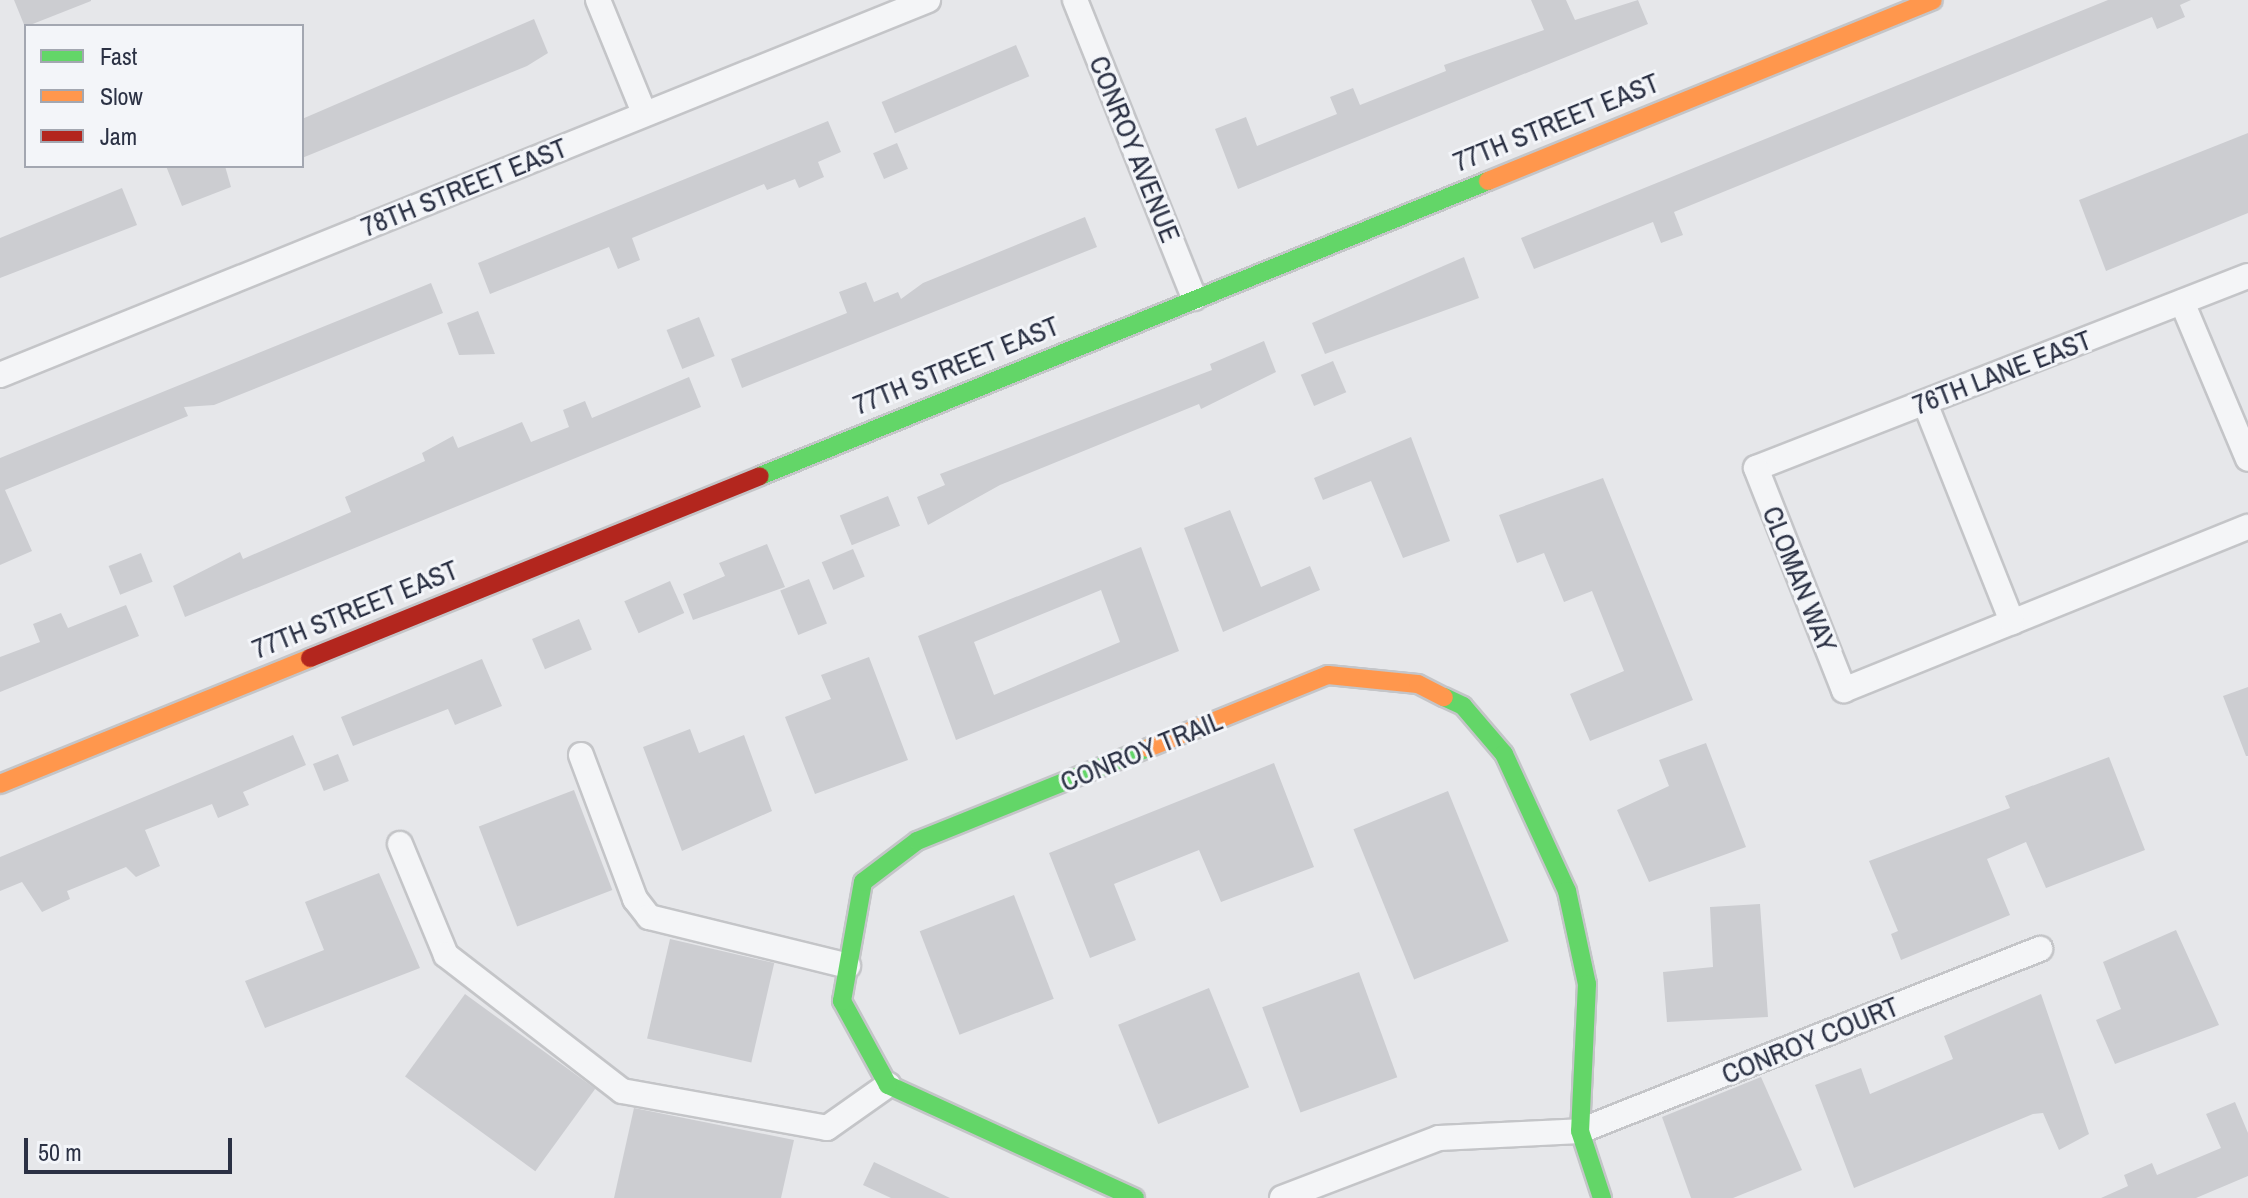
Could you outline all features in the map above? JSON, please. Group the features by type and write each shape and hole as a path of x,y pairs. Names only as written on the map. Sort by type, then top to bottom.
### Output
{"street":[{"path":"598,0 644,113"},
{"name":"78TH STREET EAST","path":"0,375 928,0"},
{"name":"CONROY AVENUE","path":"1075,0 1194,298"},
{"name":"77TH STREET EAST","path":"0,784 1933,0"},
{"name":"76TH LANE EAST","path":"1756,468 2248,276"},
{"path":"2182,302 2248,459"},
{"path":"1925,403 2012,622 2248,527"},
{"name":"CLOMAN WAY","path":"1756,468 1844,690 2012,622"},
{"name":"CONROY TRAIL","path":"888,1085 842,1001 863,882 917,841 1328,675 1418,684 1463,706 1504,754 1567,891 1587,984 1580,1131 1602,1198"},
{"path":"581,755 635,899 649,917 848,966"},
{"path":"400,844 446,955 622,1091 827,1128 888,1085 1135,1198"},
{"name":"CONROY COURT","path":"1580,1131 2040,949"},
{"path":"1282,1198 1439,1138 1580,1131"}],"building":[{"path":"14,0 91,0 33,24 24,25"},
{"path":"1531,0 1566,0 1575,20 1638,0 1648,24 1238,189 1215,129 1246,117 1257,146 1337,114 1330,97 1353,88 1360,105 1446,71 1444,65 1544,30"},
{"path":"2108,0 2191,0 2180,5 2185,17 2157,29 2152,17 1674,212 1683,235 1661,243 1653,222 1534,269 1521,238"},
{"path":"534,19 548,53 527,66 304,157 304,118"},
{"path":"1016,45 1029,76 895,133 882,102"},
{"path":"828,121 841,152 818,162 824,177 799,188 795,179 767,190 764,184 632,238 640,260 618,269 609,247 490,294 478,263"},
{"path":"2248,133 2248,213 2106,271 2079,200"},
{"path":"897,143 908,169 884,179 873,153"},
{"path":"167,168 226,168 231,187 182,206"},
{"path":"122,188 137,225 0,278 0,238"},
{"path":"1085,217 1097,247 742,388 731,359 847,313 839,292 866,282 874,302 898,292 901,299 923,283"},
{"path":"1464,257 1479,298 1325,354 1312,323"},
{"path":"431,283 443,313 214,405 184,407 188,416 5,490 32,551 0,565 0,458"},
{"path":"478,311 495,354 459,355 447,323"},
{"path":"699,317 715,356 682,369 667,330"},
{"path":"1264,341 1276,372 1201,409 1199,404 1000,485 928,525 917,497 945,485 940,474 1212,370 1210,364"},
{"path":"1333,361 1346,392 1314,406 1301,375"},
{"path":"689,377 701,407 185,617 173,586 240,552 243,559 351,512 345,497 425,461 422,453 453,436 458,448 522,422 531,442 569,427 563,410 585,401 592,418"},
{"path":"1411,437 1450,541 1403,558 1371,481 1323,500 1314,478"},
{"path":"1603,478 1693,700 1590,741 1570,694 1624,671 1592,591 1564,602 1544,553 1517,563 1499,515"},
{"path":"888,496 900,526 852,545 840,515"},
{"path":"1230,510 1261,587 1310,566 1320,590 1223,632 1184,528"},
{"path":"767,544 785,587 693,620 683,594 725,576 719,563"},
{"path":"1141,547 1179,651 956,740 918,636","holes":["1101,590 1120,642 994,695 974,642"]},
{"path":"853,549 865,577 833,590 822,562"},
{"path":"141,553 153,582 120,595 109,566"},
{"path":"809,579 827,624 798,635 780,591"},
{"path":"670,581 684,613 639,633 624,601"},
{"path":"126,605 139,636 0,692 0,657 40,642 33,624 61,613 68,628"},
{"path":"579,619 592,649 545,669 532,639"},
{"path":"869,657 908,760 815,794 785,717 831,699 821,675"},
{"path":"482,659 502,706 455,725 448,709 353,746 341,717"},
{"path":"2248,687 2248,756 2246,756 2223,696"},
{"path":"690,729 699,753 744,735 772,811 682,851 643,747"},
{"path":"293,735 306,765 243,792 249,805 218,818 212,804 145,830 160,866 136,877 126,867 67,891 70,899 42,912 22,882 0,891 0,857"},
{"path":"1706,743 1746,847 1649,882 1617,810 1669,786 1659,760"},
{"path":"338,754 349,781 324,791 313,764"},
{"path":"2109,757 2145,850 2046,888 2026,842 1987,859 2010,915 1901,960 1891,934 1898,931 1869,861 2010,808 2005,796"},
{"path":"1274,763 1314,867 1221,902 1199,850 1114,884 1136,940 1090,958 1049,853"},
{"path":"574,790 612,890 517,926 479,827"},
{"path":"1448,791 1509,941 1414,979 1353,829"},
{"path":"379,873 420,968 265,1028 245,981 324,950 305,902"},
{"path":"1014,895 1054,999 959,1035 920,931"},
{"path":"1760,904 1768,1017 1667,1022 1663,972 1713,967 1710,907"},
{"path":"2176,930 2219,1025 2115,1064 2096,1020 2121,1009 2103,962"},
{"path":"670,939 774,963 751,1062 647,1038"},
{"path":"1359,972 1397,1077 1301,1112 1262,1007"},
{"path":"1209,988 1249,1087 1158,1124 1118,1025"},
{"path":"465,994 595,1089 535,1171 405,1077"},
{"path":"2041,994 2089,1134 2059,1150 2043,1113 2033,1114 1854,1188 1815,1085 1861,1068 1870,1094 1953,1059 1944,1036"},
{"path":"1761,1077 1802,1170 1733,1198 1691,1198 1662,1117"},
{"path":"2235,1102 2248,1133 2248,1176 2196,1198 2101,1198 2128,1186 2124,1175 2152,1163 2157,1175 2221,1148 2206,1114"},
{"path":"634,1108 794,1140 781,1198 614,1198"},
{"path":"874,1162 950,1198 891,1198 863,1185"}],"traffic: fast":[{"path":"760,476 1488,181"},
{"path":"1444,697 1463,706 1504,754 1567,891 1587,984 1580,1131 1602,1198"},
{"path":"1135,1198 888,1085 842,1001 863,882 917,841 1148,748"}],"traffic: slow":[{"path":"1488,181 1933,0"},
{"path":"0,784 310,658"},
{"path":"1148,748 1328,675 1418,684 1444,697"}],"traffic: jam":[{"path":"310,658 760,476"}]}
